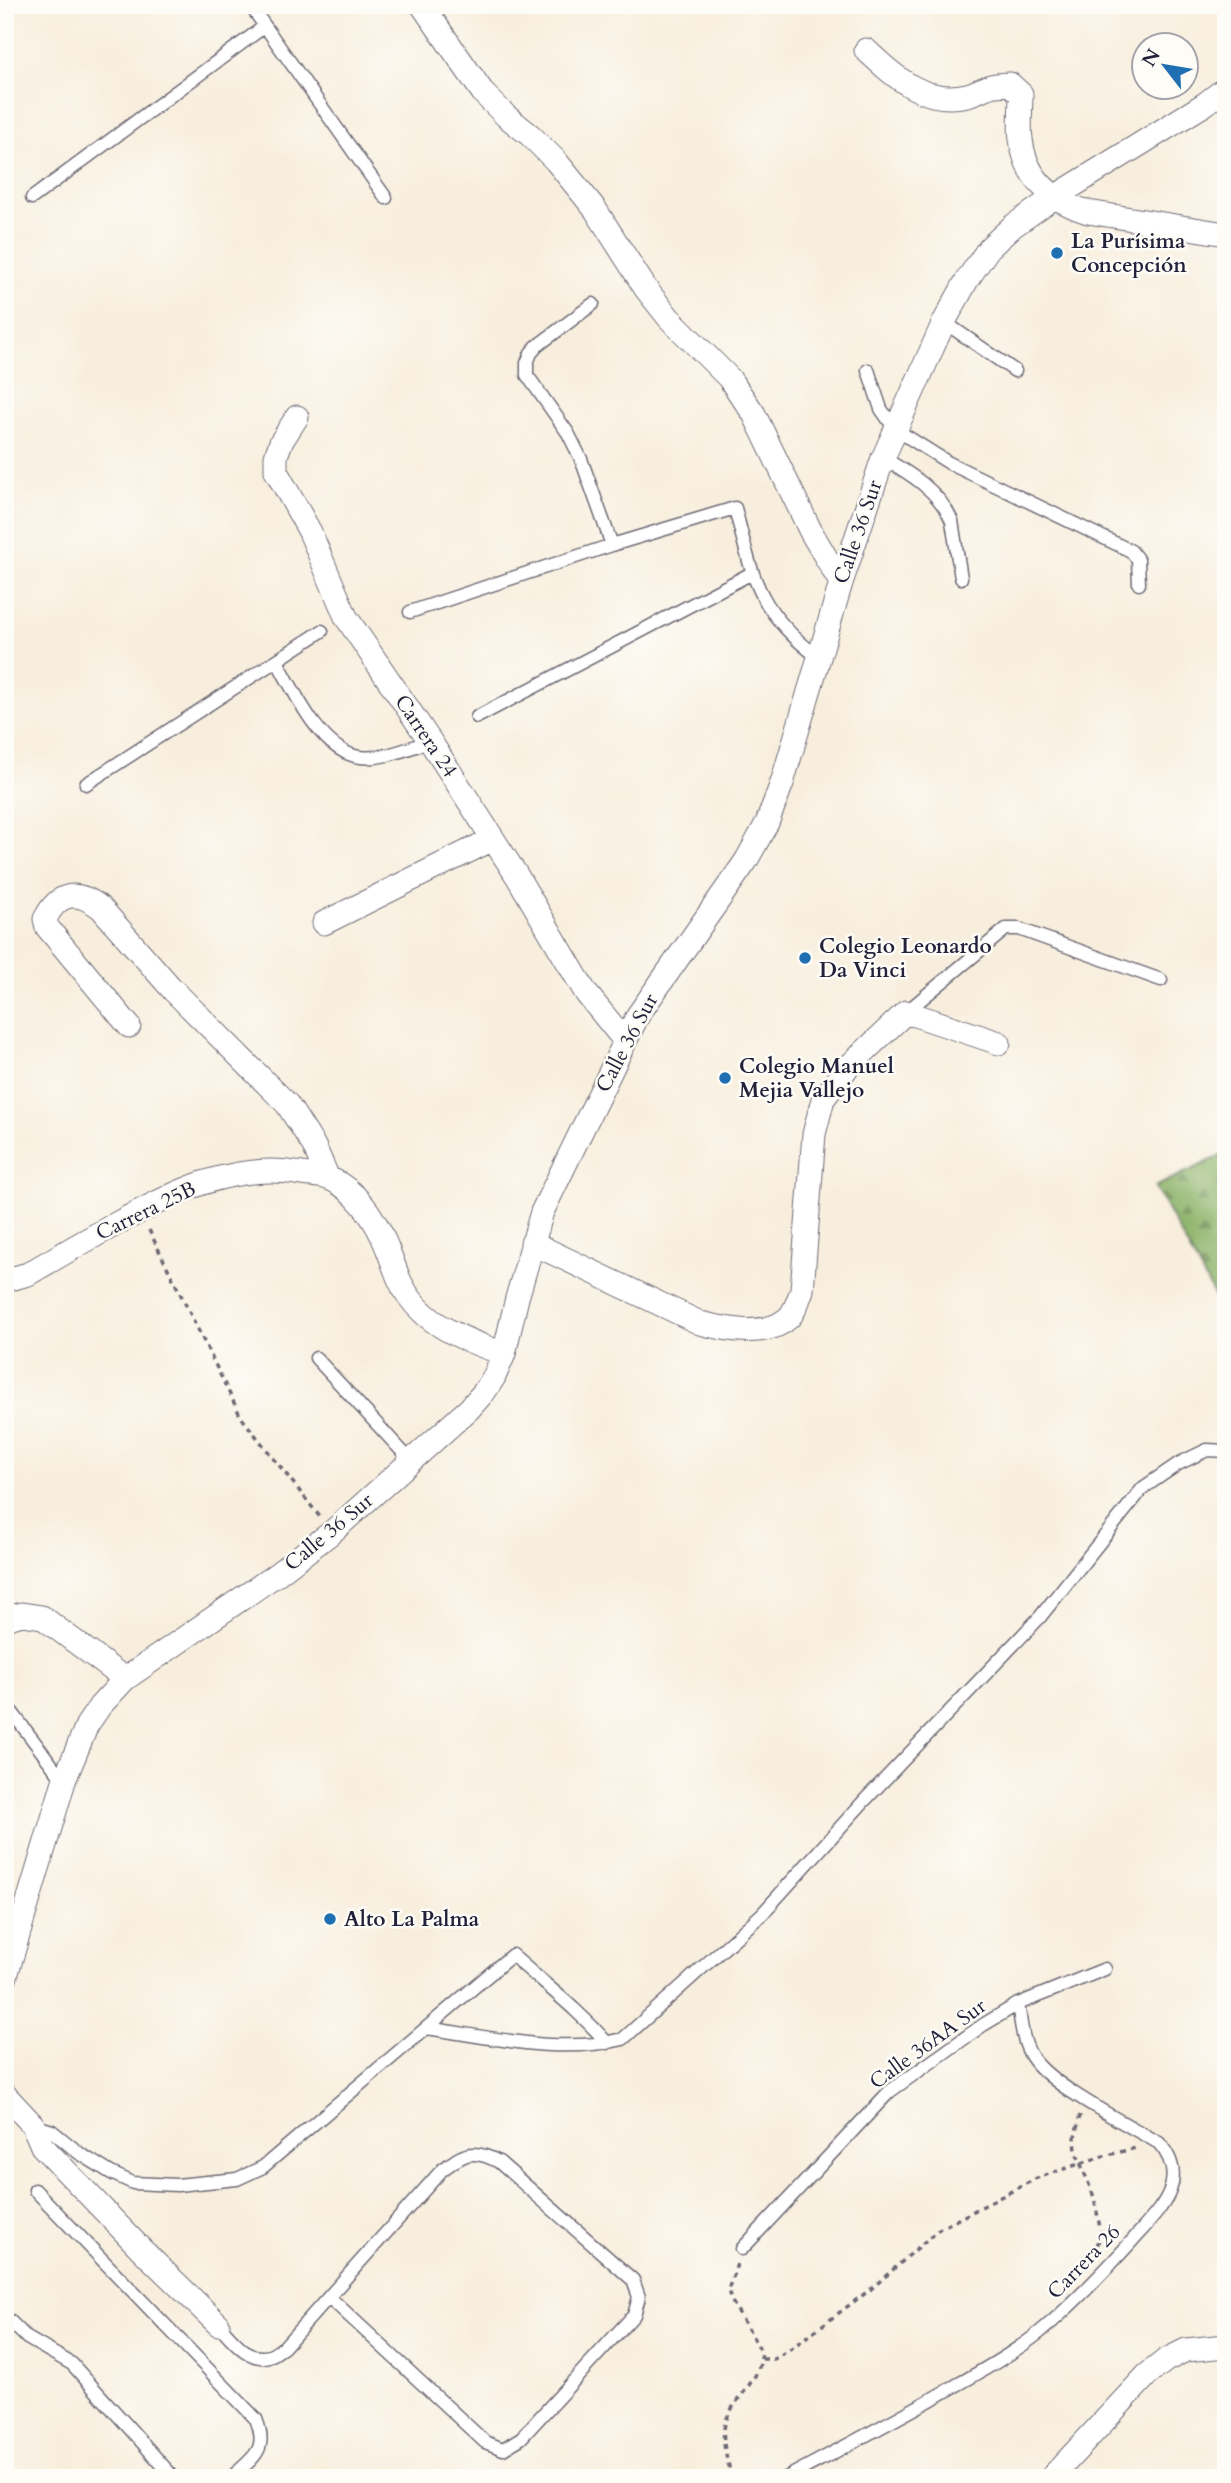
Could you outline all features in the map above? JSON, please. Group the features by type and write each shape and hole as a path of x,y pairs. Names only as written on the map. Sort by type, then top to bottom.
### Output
{"street":[{"path":"422,5 484,94 556,161 595,209 646,289 669,317 729,378 754,414 811,532 841,583"},
{"path":"866,50 891,73 912,87 937,98 968,95 991,85 1010,84 1021,94 1021,139 1026,160 1036,178 1053,198 1068,206 1087,212 1226,234"},
{"name":"Calle 36 Sur","path":"5,1979 65,1781 88,1724 100,1706 125,1679 277,1574 332,1532 484,1392 494,1377 503,1354 542,1212 625,1041 655,988 746,861 767,823 782,783 818,657 883,458 944,321 967,280 989,248 1013,226 1226,88"},
{"name":"Carrera 24","path":"297,417 275,456 276,471 310,532 346,617 517,876 586,993 625,1041"},
{"path":"324,923 493,839"},
{"path":"129,1027 47,927 45,919 50,909 62,899 76,894 88,898 101,908 173,990 287,1104 314,1146 328,1178"},
{"path":"532,1243 700,1323 724,1329 775,1326 787,1319 802,1290 814,1134 822,1099 847,1068 906,1012 999,1043"},
{"name":"Carrera 25B","path":"5,1276 14,1279 28,1274 139,1211 196,1185 250,1171 288,1172 328,1178 351,1192 374,1220 400,1281 413,1303 430,1320 456,1336 503,1354"},
{"path":"5,1619 22,1614 42,1617 125,1679"},
{"path":"5,2095 33,2125 42,2146 218,2324"},
{"path":"1051,2478 1147,2375 1166,2360 1186,2350 1226,2346"}],"lane":[{"path":"250,5 386,198"},
{"path":"32,198 265,26"},
{"path":"593,304 537,346 527,363 527,375 568,433 581,459 612,545"},
{"path":"944,321 1014,371"},
{"path":"868,370 881,409 895,429 949,463 1131,551 1138,560 1139,584"},
{"path":"883,458 926,486 948,513 952,521 961,578"},
{"path":"410,612 612,545 735,508 752,573 770,611 797,641 818,657"},
{"path":"477,717 752,573"},
{"path":"86,784 322,631"},
{"path":"276,661 320,733 336,747 356,757 390,755 430,741"},
{"path":"906,1012 1006,929 1019,929 1161,980"},
{"path":"316,1358 411,1461"},
{"path":"426,2028 562,2047 623,2039 762,1914 864,1801 1040,1617 1143,1488 1178,1464 1207,1450 1226,1451"},
{"path":"5,1703 65,1781"},
{"path":"33,2125 52,2131 79,2153 133,2183 177,2185 237,2179 263,2167 512,1955 566,2002 607,2043"},
{"name":"Calle 36AA Sur","path":"743,2249 890,2092 983,2025 1018,2004 1105,1969"},
{"path":"1018,2004 1025,2045 1033,2060 1045,2073 1159,2143"},
{"name":"Carrera 26","path":"786,2478 996,2362 1039,2333 1083,2295 1171,2192 1174,2181 1169,2154 1159,2143"},
{"path":"218,2324 240,2347 254,2356 268,2357 284,2347 442,2170 468,2154 484,2154 499,2162 633,2280 639,2297 634,2315 521,2438 503,2449 485,2442 329,2297"},
{"path":"35,2190 256,2419 263,2435 258,2452 231,2478"},
{"path":"5,2316 27,2338 72,2364 174,2478"}],"path":[{"path":"139,1211 241,1417 332,1532"},
{"path":"1083,2295 1101,2234 1094,2197 1080,2163 1075,2137 1084,2098"},
{"path":"762,2359 774,2358 799,2343 871,2289 939,2229 1037,2178 1080,2163 1159,2143"},
{"path":"732,2478 724,2446 724,2429 729,2410 759,2370 762,2359 761,2351 731,2300 728,2290 743,2249"}],"green space":[{"path":"1226,1153 1226,1317 1155,1187"}],"place":[{"name":"La Purísima Concepción","path":"1057,253"},
{"name":"Colegio Leonardo Da Vinci","path":"805,958"},
{"name":"Colegio Manuel Mejia Vallejo","path":"725,1078"},
{"name":"Alto La Palma","path":"330,1919"}]}
